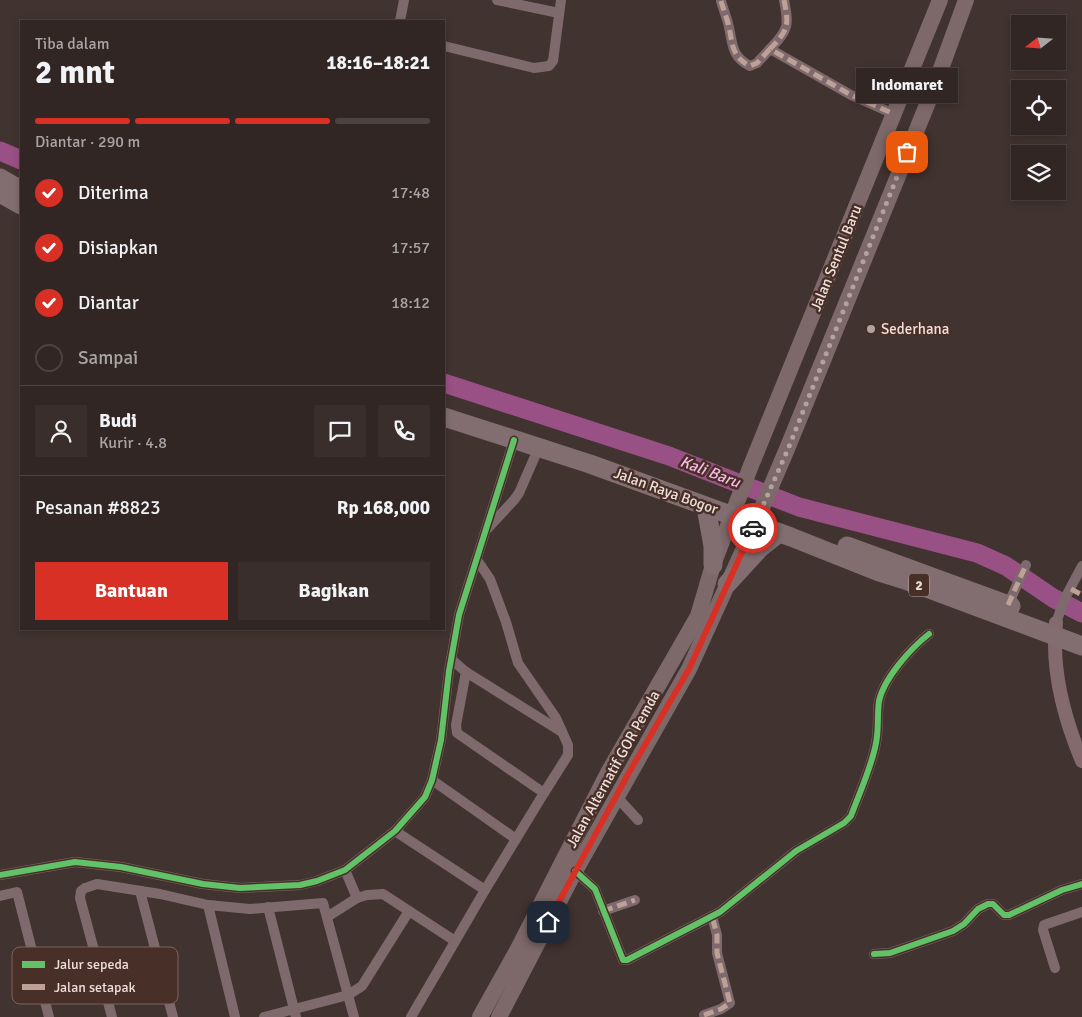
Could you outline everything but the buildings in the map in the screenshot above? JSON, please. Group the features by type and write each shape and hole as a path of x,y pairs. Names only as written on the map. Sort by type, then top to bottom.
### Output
{"highway":[{"path":"0,178 20,189"},
{"path":"0,193 20,204"},
{"name":"Jalan Raya Bogor","path":"445,405 467,418 514,440 590,464 706,507 736,506"},
{"name":"Jalan Raya Bogor","path":"445,417 467,418 592,453 759,515 1010,600 1056,624 1082,646"},
{"path":"706,507 713,546 713,564"},
{"name":"Jalan Raya Bogor","path":"759,515 780,533 879,572 1056,624 1082,634"},
{"path":"727,584 760,548 780,533"}],"main road":[{"name":"Jalan Sentul Baru","path":"736,506 940,0"},
{"name":"Jalan Sentul Baru","path":"759,515 935,85 966,0"},
{"path":"910,75 935,85"},
{"path":"894,113 905,112 913,115 919,121"},
{"name":"Jalan Alternatif GOR Pemda","path":"480,1017 519,947 609,771 698,616 713,564 736,506"},
{"name":"Jalan Alternatif GOR Pemda","path":"499,1017 575,871 689,669 759,515"}],"street":[{"path":"400,20 404,0"},
{"path":"496,0 558,14"},
{"path":"445,46 534,68 549,66 552,61 561,0"},
{"path":"721,0 734,52 740,60 750,66 755,65 770,49 787,26 784,0"},
{"path":"770,49 851,96 894,113"},
{"path":"0,875 74,862 121,867 203,884 240,888 300,885 317,881 344,870 395,831 425,797 432,780 442,740 451,659 459,614 514,440"},
{"path":"485,530 514,500 539,448"},
{"path":"411,1017 485,890 568,756 568,745 556,718 518,662 490,579 476,560"},
{"path":"1082,566 1065,598 1056,624 1058,685 1077,738 1082,761"},
{"path":"1010,600 1024,568"},
{"path":"575,871 594,889 621,958 624,960 712,916 728,906 796,851 844,823 851,816 877,742 879,701 883,690 898,666 921,640 929,634"},
{"path":"451,659 466,672 562,732"},
{"path":"466,672 456,725 457,733 544,793"},
{"path":"432,780 516,839"},
{"path":"616,796 638,820"},
{"path":"395,831 485,890"},
{"path":"344,870 357,898"},
{"path":"93,947 80,898 81,891 97,884 160,894 208,905 250,909 323,902 354,1017"},
{"path":"874,954 890,953 952,931 964,924 978,909 988,904 993,904 1004,914 1010,915 1062,890 1082,884"},
{"path":"140,891 154,947"},
{"path":"0,896 17,892 31,947"},
{"path":"327,917 357,898 383,894 456,941"},
{"path":"603,911 635,900"},
{"path":"208,905 235,1017"},
{"path":"268,907 295,1013"},
{"path":"264,1017 295,1013 348,995 362,986 409,911"},
{"path":"1055,968 1043,930 1044,925 1082,912"},
{"path":"704,1015 730,1003 717,953 717,935 712,916"},
{"path":"46,1004 49,1017"},
{"path":"109,1004 112,1017"},
{"path":"169,1004 172,1017"}],"waterway":[{"name":"Kali Baru","path":"0,151 20,160"},
{"name":"Kali Baru","path":"445,383 669,456 799,507 977,553 1006,566 1053,598 1082,613"}],"marked path":[{"path":"784,0 787,16 786,27 781,37 770,49 851,95 894,114"},
{"path":"721,1 733,48 739,58 750,66 757,63 770,49"},
{"path":"1008,605 1026,565"},
{"path":"1071,589 1082,595"},
{"path":"603,911 635,900"},
{"path":"704,1015 721,1009 730,1003 717,953 717,935 712,916"}],"cycle path":[{"path":"0,875 75,862 121,867 203,884 240,888 300,885 317,881 345,870 395,831 425,797 432,780 441,740 449,671 459,615 514,440"},
{"path":"575,871 595,889 623,960 627,960 720,912 796,851 844,823 851,816 874,752 879,701 882,692 899,664 929,634"},
{"path":"874,954 890,953 953,931 964,924 978,909 988,904 993,904 1004,915 1009,915 1062,890 1082,884"}],"way so far":[{"path":"753,528 788,449 907,152"}],"place":[{"name":"Indomaret","path":"907,152"},
{"name":"Sederhana","path":"871,329"}],"route":[{"path":"548,922 627,776 689,669 753,528"}]}
